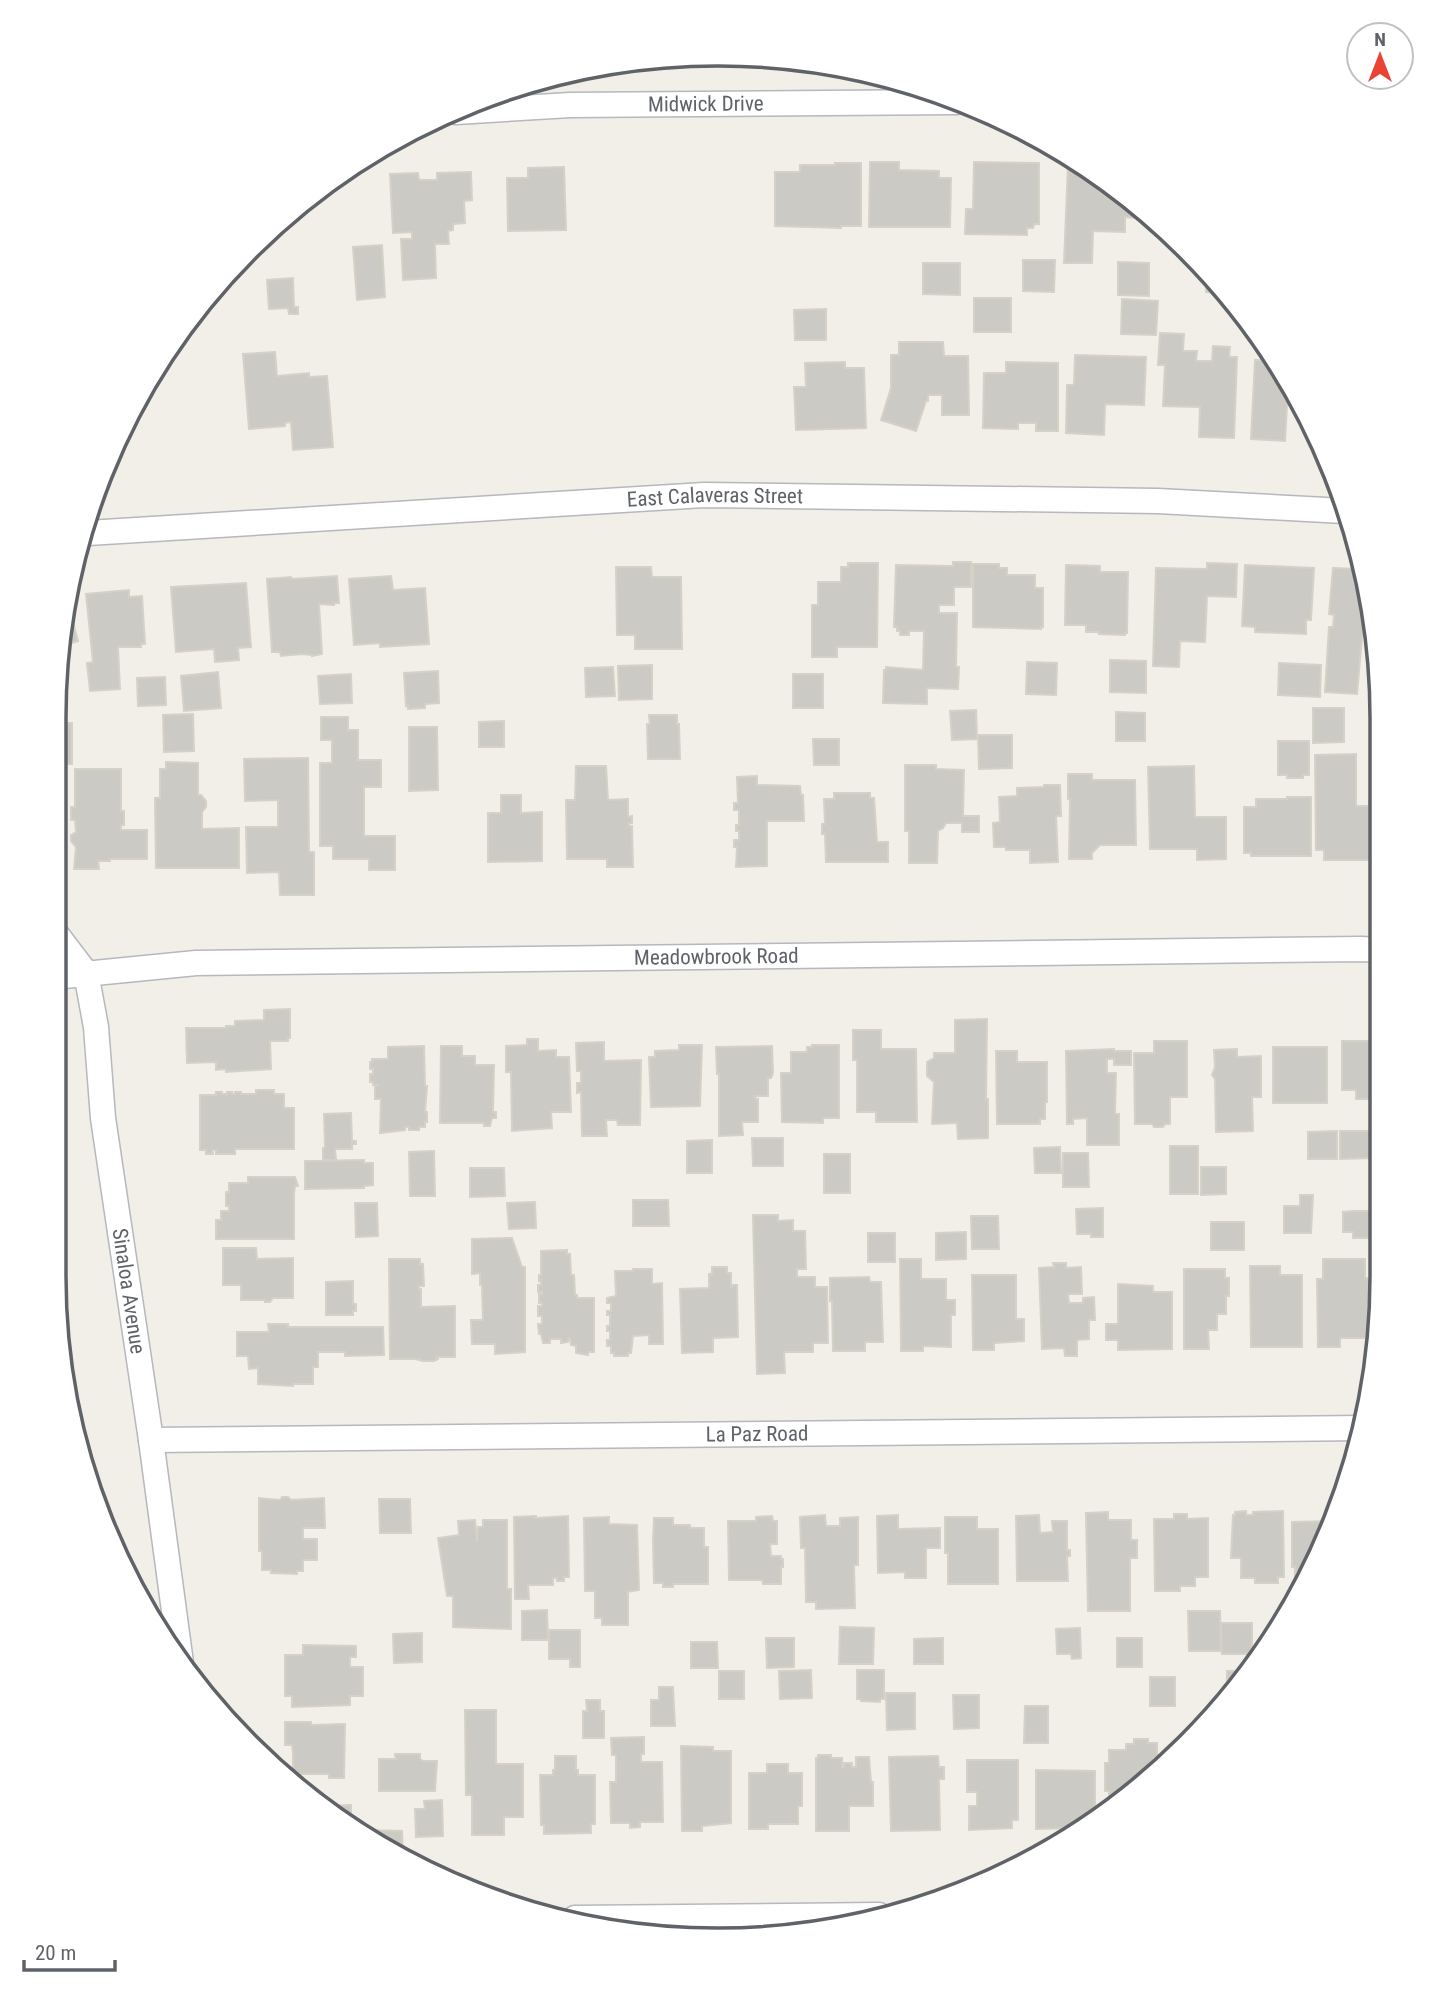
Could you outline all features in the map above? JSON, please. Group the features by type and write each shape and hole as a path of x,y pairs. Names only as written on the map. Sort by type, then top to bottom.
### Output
{"street":[{"name":"Midwick Drive","path":"484,110 570,105 930,102"},
{"name":"East Calaveras Street","path":"94,533 705,495 1158,501 1335,511"},
{"name":"Sinaloa Avenue","path":"66,947 86,973 96,1027 103,1118 178,1642"},
{"name":"Meadowbrook Road","path":"66,976 196,963 1370,949"},
{"name":"La Paz Road","path":"151,1440 1351,1428"},
{"path":"601,1918 848,1915"}],"building":[{"path":"870,162 899,162 899,170 939,171 939,178 951,178 950,227 869,227"},
{"path":"974,162 1039,163 1039,224 1027,228 1027,235 965,234 966,209 973,209"},
{"path":"861,163 861,226 775,226 775,172 800,172 800,165"},
{"path":"564,167 566,230 508,231 507,178 528,178 528,168"},
{"path":"1068,169 1115,201 1134,218 1125,217 1125,232 1093,231 1092,263 1064,263"},
{"path":"471,172 472,200 464,201 465,223 453,224 453,230 448,231 449,244 435,244 436,278 403,280 401,239 412,239 412,232 393,233 390,174 418,173 419,180 437,180 437,173"},
{"path":"382,245 385,297 357,300 353,247"},
{"path":"1023,260 1055,260 1054,292 1023,291"},
{"path":"1118,262 1149,263 1149,296 1118,295"},
{"path":"923,263 960,263 960,295 923,294"},
{"path":"293,278 294,307 298,307 298,314 289,314 288,308 269,309 267,280"},
{"path":"974,298 1011,298 1011,332 974,332"},
{"path":"1122,299 1158,301 1156,335 1121,334"},
{"path":"826,309 826,340 795,340 794,310"},
{"path":"1160,333 1184,334 1183,351 1197,351 1196,361 1212,361 1213,346 1230,347 1229,357 1237,357 1234,438 1199,437 1200,407 1163,406 1165,365 1158,365"},
{"path":"899,342 943,342 944,356 968,356 969,415 942,415 942,395 928,395 916,431 881,420 891,388 891,355 899,355"},
{"path":"275,352 277,376 309,373 309,377 327,376 333,447 293,450 291,422 285,423 285,426 249,429 243,354"},
{"path":"1075,355 1146,357 1144,405 1105,404 1104,435 1066,433 1067,385 1074,385"},
{"path":"1255,360 1262,360 1289,405 1285,441 1251,439"},
{"path":"845,362 845,368 864,368 866,428 796,430 794,387 806,387 805,363"},
{"path":"1006,362 1058,363 1058,431 1036,431 1036,423 1018,423 1018,429 983,428 984,373 1006,373"},
{"path":"953,562 971,562 971,587 954,587 954,605 939,605 939,613 957,613 958,689 927,688 927,704 883,703 886,667 923,670 924,631 909,631 909,635 900,635 897,627 894,627 896,565 953,566"},
{"path":"848,563 878,563 877,647 837,647 837,657 812,657 812,605 818,605 818,582 841,582 841,567 848,567"},
{"path":"1207,563 1237,564 1236,597 1207,596 1205,642 1180,641 1179,667 1153,666 1156,568 1207,569"},
{"path":"973,564 999,564 999,568 1007,568 1007,575 1035,575 1035,588 1043,588 1043,627 973,627"},
{"path":"1066,565 1100,566 1100,572 1128,572 1125,635 1086,632 1086,625 1065,625"},
{"path":"1245,565 1314,568 1311,620 1306,620 1306,634 1255,632 1255,627 1242,626"},
{"path":"616,567 651,567 652,577 681,577 682,649 635,649 635,635 617,635"},
{"path":"1333,568 1352,569 1364,637 1362,637 1357,694 1325,692 1329,627 1333,627 1334,615 1329,614"},
{"path":"337,576 339,603 319,604 322,654 281,656 280,652 272,652 267,579"},
{"path":"391,576 393,590 425,588 429,644 380,647 380,643 354,645 349,579"},
{"path":"246,583 251,647 238,648 239,660 215,662 214,649 176,652 171,587"},
{"path":"129,590 129,597 142,596 145,644 141,644 141,647 118,647 120,689 90,691 87,663 93,662 86,594"},
{"path":"73,624 78,641 71,643"},
{"path":"1110,660 1146,661 1146,693 1110,692"},
{"path":"1027,662 1057,663 1056,695 1026,694"},
{"path":"1279,663 1321,665 1320,697 1278,695"},
{"path":"652,665 652,699 619,700 618,666"},
{"path":"613,667 615,696 586,697 585,668"},
{"path":"438,671 439,703 425,704 425,708 408,709 404,673"},
{"path":"218,672 221,708 184,711 181,676"},
{"path":"351,674 352,703 320,704 318,676"},
{"path":"793,674 823,674 823,708 793,708"},
{"path":"165,677 166,705 138,706 137,678"},
{"path":"1313,708 1344,708 1344,742 1313,743"},
{"path":"976,710 977,739 952,740 950,711"},
{"path":"1116,712 1145,713 1145,741 1116,741"},
{"path":"193,714 194,751 164,752 163,715"},
{"path":"649,715 677,715 680,759 648,759"},
{"path":"321,717 348,717 348,730 358,730 358,760 381,760 381,787 364,787 364,836 395,836 395,870 369,870 369,859 333,859 333,846 320,846 320,763 332,763 332,740 321,740"},
{"path":"504,721 504,747 479,747 479,722"},
{"path":"66,723 72,723 72,764 66,764"},
{"path":"409,727 437,727 438,790 409,791"},
{"path":"978,735 1012,735 1012,768 979,769"},
{"path":"813,739 839,739 839,765 814,765"},
{"path":"1278,741 1309,741 1309,775 1303,775 1303,778 1287,778 1287,775 1278,775"},
{"path":"1356,754 1356,806 1369,806 1370,801 1370,860 1324,860 1324,850 1316,850 1315,755"},
{"path":"308,758 309,852 314,852 314,895 280,895 279,872 247,873 246,827 278,827 278,800 245,801 244,759"},
{"path":"166,762 198,763 198,795 206,801 202,812 202,829 239,828 239,868 156,868 155,798 160,798 160,769 166,769"},
{"path":"905,765 936,765 936,769 964,770 963,816 979,816 979,832 962,832 962,823 946,823 938,831 937,863 909,863 909,831 905,831"},
{"path":"576,766 606,766 608,800 628,799 628,817 632,816 629,826 632,826 633,867 607,867 607,859 567,859 566,800 575,800"},
{"path":"1194,766 1195,817 1226,817 1226,859 1197,860 1197,849 1150,849 1148,767"},
{"path":"75,769 121,769 121,811 124,811 124,825 121,825 121,830 147,830 147,859 110,859 98,861 99,869 74,869 76,847 71,841 71,835 76,832 75,820 71,820 71,807 75,807"},
{"path":"1068,774 1092,774 1092,780 1135,780 1136,845 1100,845 1092,853 1092,859 1069,859"},
{"path":"757,776 757,785 800,786 804,821 767,821 767,866 736,867 737,847 734,847 734,840 739,840 736,825 739,825 739,810 734,810 734,803 738,803 737,777"},
{"path":"1060,785 1061,816 1056,816 1058,862 1030,863 1030,850 994,847 993,823 1000,822 999,797 1017,796 1017,788"},
{"path":"834,793 870,793 870,798 874,798 877,842 888,842 888,862 826,862 825,834 822,834 822,824 825,824 824,799 834,799"},
{"path":"501,795 521,795 521,813 542,812 542,861 488,862 488,813 501,813"},
{"path":"1311,797 1311,856 1251,856 1251,853 1244,853 1244,807 1256,807 1256,799"},
{"path":"290,1009 290,1038 288,1041 270,1041 271,1069 226,1072 226,1069 216,1070 216,1062 187,1063 186,1028 226,1028 235,1026 235,1021 264,1020 264,1010"},
{"path":"987,1019 988,1138 958,1139 957,1123 932,1124 934,1082 927,1076 927,1062 934,1058 934,1053 955,1053 955,1020"},
{"path":"853,1030 881,1030 881,1049 916,1049 917,1122 876,1122 876,1112 857,1112 857,1060 853,1060"},
{"path":"527,1039 538,1039 538,1051 556,1050 556,1057 569,1057 571,1112 551,1112 552,1128 512,1131 511,1072 506,1072 506,1046 527,1045"},
{"path":"1154,1041 1187,1041 1187,1097 1170,1097 1170,1124 1163,1127 1135,1124 1134,1053 1154,1053"},
{"path":"1342,1041 1370,1041 1370,1099 1356,1099 1356,1090 1342,1090"},
{"path":"604,1042 604,1061 641,1060 640,1125 618,1125 617,1120 606,1120 607,1136 582,1136 581,1092 577,1093 577,1083 581,1083 581,1071 577,1071 576,1043"},
{"path":"679,1045 702,1045 700,1106 651,1107 649,1057 655,1057 655,1051 679,1050"},
{"path":"839,1045 839,1118 823,1118 823,1123 782,1122 781,1073 791,1073 791,1052 807,1052 807,1047"},
{"path":"424,1046 427,1086 425,1127 409,1130 409,1127 405,1127 405,1130 380,1133 381,1099 375,1099 375,1086 379,1085 370,1082 373,1069 370,1069 370,1062 372,1059 388,1059 388,1047"},
{"path":"441,1046 462,1046 462,1056 475,1056 475,1065 494,1065 493,1112 496,1112 496,1118 492,1118 490,1126 484,1126 484,1123 440,1123"},
{"path":"772,1046 773,1073 771,1078 768,1078 768,1096 755,1096 758,1099 758,1122 742,1122 743,1135 719,1136 716,1047"},
{"path":"1273,1047 1327,1047 1327,1103 1273,1103"},
{"path":"1237,1049 1237,1057 1261,1056 1261,1097 1252,1097 1253,1131 1216,1132 1215,1079 1212,1075 1215,1067 1214,1050"},
{"path":"996,1051 1017,1051 1017,1062 1047,1062 1047,1102 1045,1119 1040,1119 1040,1124 997,1124"},
{"path":"1066,1051 1131,1051 1131,1065 1114,1065 1114,1059 1107,1059 1107,1073 1116,1073 1115,1114 1119,1114 1119,1145 1087,1145 1087,1118 1073,1119 1073,1124 1067,1124"},
{"path":"256,1090 274,1090 274,1094 284,1094 284,1108 294,1108 294,1149 235,1149 235,1154 216,1154 216,1150 212,1150 213,1154 206,1154 206,1150 200,1150 200,1095 216,1095 216,1092 256,1094"},
{"path":"351,1113 352,1141 356,1141 356,1144 352,1144 352,1149 335,1149 336,1160 323,1160 324,1114"},
{"path":"1337,1131 1337,1159 1308,1159 1308,1132"},
{"path":"1340,1131 1370,1131 1370,1158 1340,1159"},
{"path":"752,1138 783,1138 783,1166 753,1166"},
{"path":"712,1140 712,1173 687,1173 687,1141"},
{"path":"1170,1146 1198,1146 1198,1194 1170,1194"},
{"path":"1060,1147 1061,1173 1035,1173 1034,1148"},
{"path":"434,1151 435,1196 410,1196 409,1152"},
{"path":"1063,1153 1088,1153 1089,1187 1063,1187"},
{"path":"824,1154 850,1154 850,1193 824,1193"},
{"path":"364,1160 364,1163 373,1163 373,1185 364,1188 305,1189 305,1161"},
{"path":"1201,1167 1226,1167 1226,1194 1201,1195"},
{"path":"470,1168 504,1168 505,1196 470,1197"},
{"path":"248,1177 295,1177 298,1186 295,1186 294,1194 294,1239 216,1239 216,1220 221,1220 221,1211 229,1211 229,1206 226,1206 226,1192 229,1192 229,1183 248,1183"},
{"path":"1300,1195 1313,1195 1311,1233 1284,1233 1284,1206 1300,1206"},
{"path":"633,1200 668,1200 669,1226 633,1226"},
{"path":"535,1202 536,1228 509,1229 507,1203"},
{"path":"355,1203 377,1203 378,1236 356,1237"},
{"path":"1103,1208 1103,1237 1077,1234 1076,1209"},
{"path":"1370,1211 1370,1238 1353,1238 1353,1232 1343,1232 1343,1212"},
{"path":"753,1215 778,1215 778,1221 793,1220 793,1231 805,1231 806,1269 797,1269 797,1277 815,1277 815,1287 827,1287 828,1343 813,1343 813,1352 784,1352 785,1373 757,1374"},
{"path":"971,1216 998,1216 999,1249 972,1249"},
{"path":"1211,1222 1244,1222 1244,1250 1211,1250"},
{"path":"966,1232 966,1259 936,1260 936,1233"},
{"path":"868,1233 895,1233 895,1262 868,1262"},
{"path":"512,1238 522,1267 525,1267 525,1352 495,1354 495,1344 472,1344 471,1320 483,1320 480,1273 472,1274 472,1239"},
{"path":"223,1248 256,1248 257,1259 293,1258 293,1298 273,1298 270,1302 241,1300 241,1285 223,1285"},
{"path":"567,1250 567,1254 570,1254 571,1275 574,1275 575,1295 577,1298 594,1298 594,1352 588,1352 588,1355 576,1353 576,1346 571,1345 570,1339 561,1343 561,1339 550,1339 550,1343 543,1343 539,1334 538,1324 542,1324 542,1316 538,1316 538,1306 542,1306 542,1303 539,1303 539,1294 542,1292 538,1292 538,1285 541,1285 541,1251"},
{"path":"389,1259 420,1259 420,1264 423,1264 424,1286 419,1286 421,1307 455,1306 455,1357 437,1357 434,1361 390,1359"},
{"path":"900,1259 921,1259 921,1279 946,1279 946,1300 955,1300 955,1315 951,1315 951,1347 923,1346 923,1351 901,1351"},
{"path":"1323,1259 1365,1259 1365,1278 1369,1278 1369,1288 1366,1338 1340,1338 1340,1347 1318,1347 1317,1279 1323,1279"},
{"path":"1053,1263 1066,1263 1066,1268 1081,1267 1082,1294 1068,1294 1069,1303 1083,1303 1083,1298 1094,1297 1095,1320 1089,1320 1089,1339 1077,1340 1077,1356 1065,1356 1064,1348 1042,1349 1039,1268 1054,1267"},
{"path":"1250,1266 1280,1266 1280,1275 1302,1275 1302,1347 1251,1347"},
{"path":"712,1267 727,1267 727,1273 731,1273 731,1288 732,1285 737,1285 738,1337 713,1338 713,1352 682,1353 680,1289 709,1288"},
{"path":"652,1269 652,1284 662,1283 663,1344 649,1344 649,1335 633,1336 631,1353 628,1353 628,1356 614,1356 611,1346 607,1346 607,1340 610,1340 607,1326 610,1326 610,1315 607,1315 607,1311 611,1311 611,1303 607,1303 607,1298 616,1296 615,1271"},
{"path":"1184,1269 1225,1269 1225,1278 1229,1278 1226,1314 1217,1314 1217,1330 1208,1330 1209,1349 1184,1349"},
{"path":"972,1275 1016,1275 1016,1319 1024,1319 1024,1341 994,1343 994,1350 973,1350"},
{"path":"869,1277 870,1282 881,1282 883,1342 865,1342 865,1351 833,1351 830,1278"},
{"path":"353,1281 353,1304 356,1304 356,1311 353,1311 353,1315 326,1315 326,1282"},
{"path":"1118,1284 1153,1286 1153,1292 1172,1292 1172,1349 1118,1350 1118,1340 1106,1340 1106,1324 1118,1324"},
{"path":"268,1324 288,1324 288,1327 383,1327 384,1355 345,1356 345,1352 318,1352 318,1367 313,1367 313,1384 258,1384 258,1368 249,1369 248,1356 237,1356 237,1332 269,1332"},
{"path":"282,1497 291,1500 324,1498 325,1528 303,1528 303,1539 317,1539 317,1560 303,1560 303,1571 297,1571 297,1574 262,1570 262,1551 259,1551 259,1498 280,1500"},
{"path":"379,1499 410,1499 411,1533 380,1533"},
{"path":"1246,1511 1246,1515 1253,1515 1253,1512 1283,1511 1284,1577 1278,1577 1278,1583 1255,1583 1255,1578 1241,1578 1241,1558 1231,1558 1233,1515 1235,1512"},
{"path":"1108,1512 1108,1520 1131,1520 1131,1540 1137,1540 1137,1558 1130,1558 1130,1611 1088,1611 1086,1513"},
{"path":"1174,1514 1187,1514 1187,1519 1208,1518 1208,1577 1195,1577 1195,1586 1180,1586 1180,1591 1155,1591 1154,1519 1174,1519"},
{"path":"825,1515 826,1526 840,1526 840,1518 858,1517 858,1565 854,1565 855,1608 816,1609 816,1602 806,1602 805,1548 801,1548 800,1517"},
{"path":"898,1515 898,1529 940,1528 940,1548 926,1548 926,1578 905,1578 905,1572 878,1573 877,1516"},
{"path":"1039,1515 1040,1533 1053,1532 1052,1521 1067,1521 1067,1550 1070,1550 1070,1556 1067,1556 1068,1581 1017,1581 1016,1516"},
{"path":"568,1516 569,1577 564,1577 564,1581 553,1578 553,1585 528,1585 529,1599 515,1599 514,1517"},
{"path":"772,1516 773,1521 777,1521 777,1544 770,1544 771,1556 781,1556 783,1559 781,1584 763,1584 762,1580 729,1580 728,1521 756,1521 756,1517"},
{"path":"609,1517 609,1524 637,1525 639,1590 627,1592 628,1625 602,1625 602,1618 595,1618 595,1591 585,1591 584,1518"},
{"path":"945,1517 977,1517 977,1529 998,1529 998,1584 948,1584"},
{"path":"654,1518 673,1518 673,1525 704,1528 704,1547 708,1547 708,1584 673,1584 673,1587 663,1587 663,1583 654,1583"},
{"path":"475,1520 477,1542 478,1527 483,1527 483,1520 507,1520 507,1589 511,1589 511,1629 453,1627 453,1596 447,1596 438,1538 459,1535 458,1521"},
{"path":"1322,1521 1295,1578 1295,1567 1292,1567 1292,1522"},
{"path":"547,1610 548,1640 522,1640 522,1611"},
{"path":"1188,1611 1220,1611 1221,1651 1189,1651"},
{"path":"1221,1623 1252,1623 1252,1650 1249,1654 1222,1654"},
{"path":"840,1627 874,1628 873,1664 839,1664"},
{"path":"1080,1628 1081,1658 1072,1659 1071,1654 1057,1654 1056,1629"},
{"path":"549,1630 580,1630 580,1667 570,1667 570,1659 549,1659"},
{"path":"422,1633 422,1662 394,1663 393,1634"},
{"path":"766,1638 794,1638 794,1667 767,1668"},
{"path":"943,1638 943,1664 914,1664 914,1639"},
{"path":"1117,1638 1142,1638 1142,1667 1117,1667"},
{"path":"691,1642 717,1642 718,1668 691,1668"},
{"path":"303,1645 356,1646 356,1657 350,1657 350,1667 363,1667 363,1696 350,1696 350,1705 292,1707 292,1696 285,1696 285,1655 303,1655"},
{"path":"811,1670 812,1698 780,1699 779,1671"},
{"path":"857,1670 884,1670 884,1699 880,1699 880,1702 857,1699"},
{"path":"719,1671 744,1671 744,1699 719,1699"},
{"path":"1227,1671 1237,1671 1235,1674 1227,1684"},
{"path":"1150,1677 1175,1677 1175,1706 1150,1706"},
{"path":"659,1687 673,1687 675,1726 651,1726 651,1700 659,1700"},
{"path":"886,1693 915,1693 915,1729 887,1730"},
{"path":"953,1695 979,1695 979,1728 954,1729"},
{"path":"586,1700 600,1700 600,1711 604,1711 604,1738 583,1738 583,1711 587,1711"},
{"path":"1025,1706 1048,1706 1048,1743 1024,1743"},
{"path":"465,1710 496,1710 496,1764 523,1764 523,1817 504,1817 504,1835 472,1835 472,1795 466,1795"},
{"path":"285,1722 311,1722 311,1725 345,1724 344,1778 329,1778 329,1774 297,1774 293,1771 292,1745 285,1745"},
{"path":"644,1737 641,1762 662,1762 663,1822 640,1822 640,1827 630,1828 630,1823 611,1823 610,1782 616,1782 616,1755 612,1755 611,1738"},
{"path":"1134,1739 1148,1739 1148,1743 1157,1743 1157,1758 1109,1798 1109,1791 1105,1791 1105,1763 1109,1763 1109,1750 1126,1750 1126,1744 1134,1744"},
{"path":"681,1746 713,1747 713,1751 731,1751 731,1823 702,1826 702,1831 682,1831"},
{"path":"395,1754 420,1754 423,1761 437,1761 435,1791 379,1791 379,1759 396,1759"},
{"path":"818,1755 842,1758 842,1767 844,1763 852,1763 852,1767 856,1767 856,1757 869,1757 873,1806 849,1806 849,1831 816,1831"},
{"path":"555,1756 576,1756 578,1775 595,1775 595,1824 591,1824 591,1833 544,1834 544,1825 541,1825 540,1775 553,1775"},
{"path":"938,1756 939,1767 944,1767 944,1779 939,1779 940,1830 891,1831 889,1757"},
{"path":"967,1760 1018,1760 1018,1820 1012,1820 1012,1828 969,1830 969,1806 977,1806 977,1792 967,1792"},
{"path":"767,1764 788,1764 788,1773 802,1773 802,1806 798,1806 798,1824 768,1824 768,1829 749,1829 749,1773 767,1773"},
{"path":"1036,1770 1095,1771 1095,1808 1065,1828 1036,1829"},
{"path":"442,1800 443,1836 416,1837 415,1809 425,1809 424,1801"},
{"path":"351,1805 351,1815 337,1806"},
{"path":"375,1830 402,1831 403,1847"}]}
